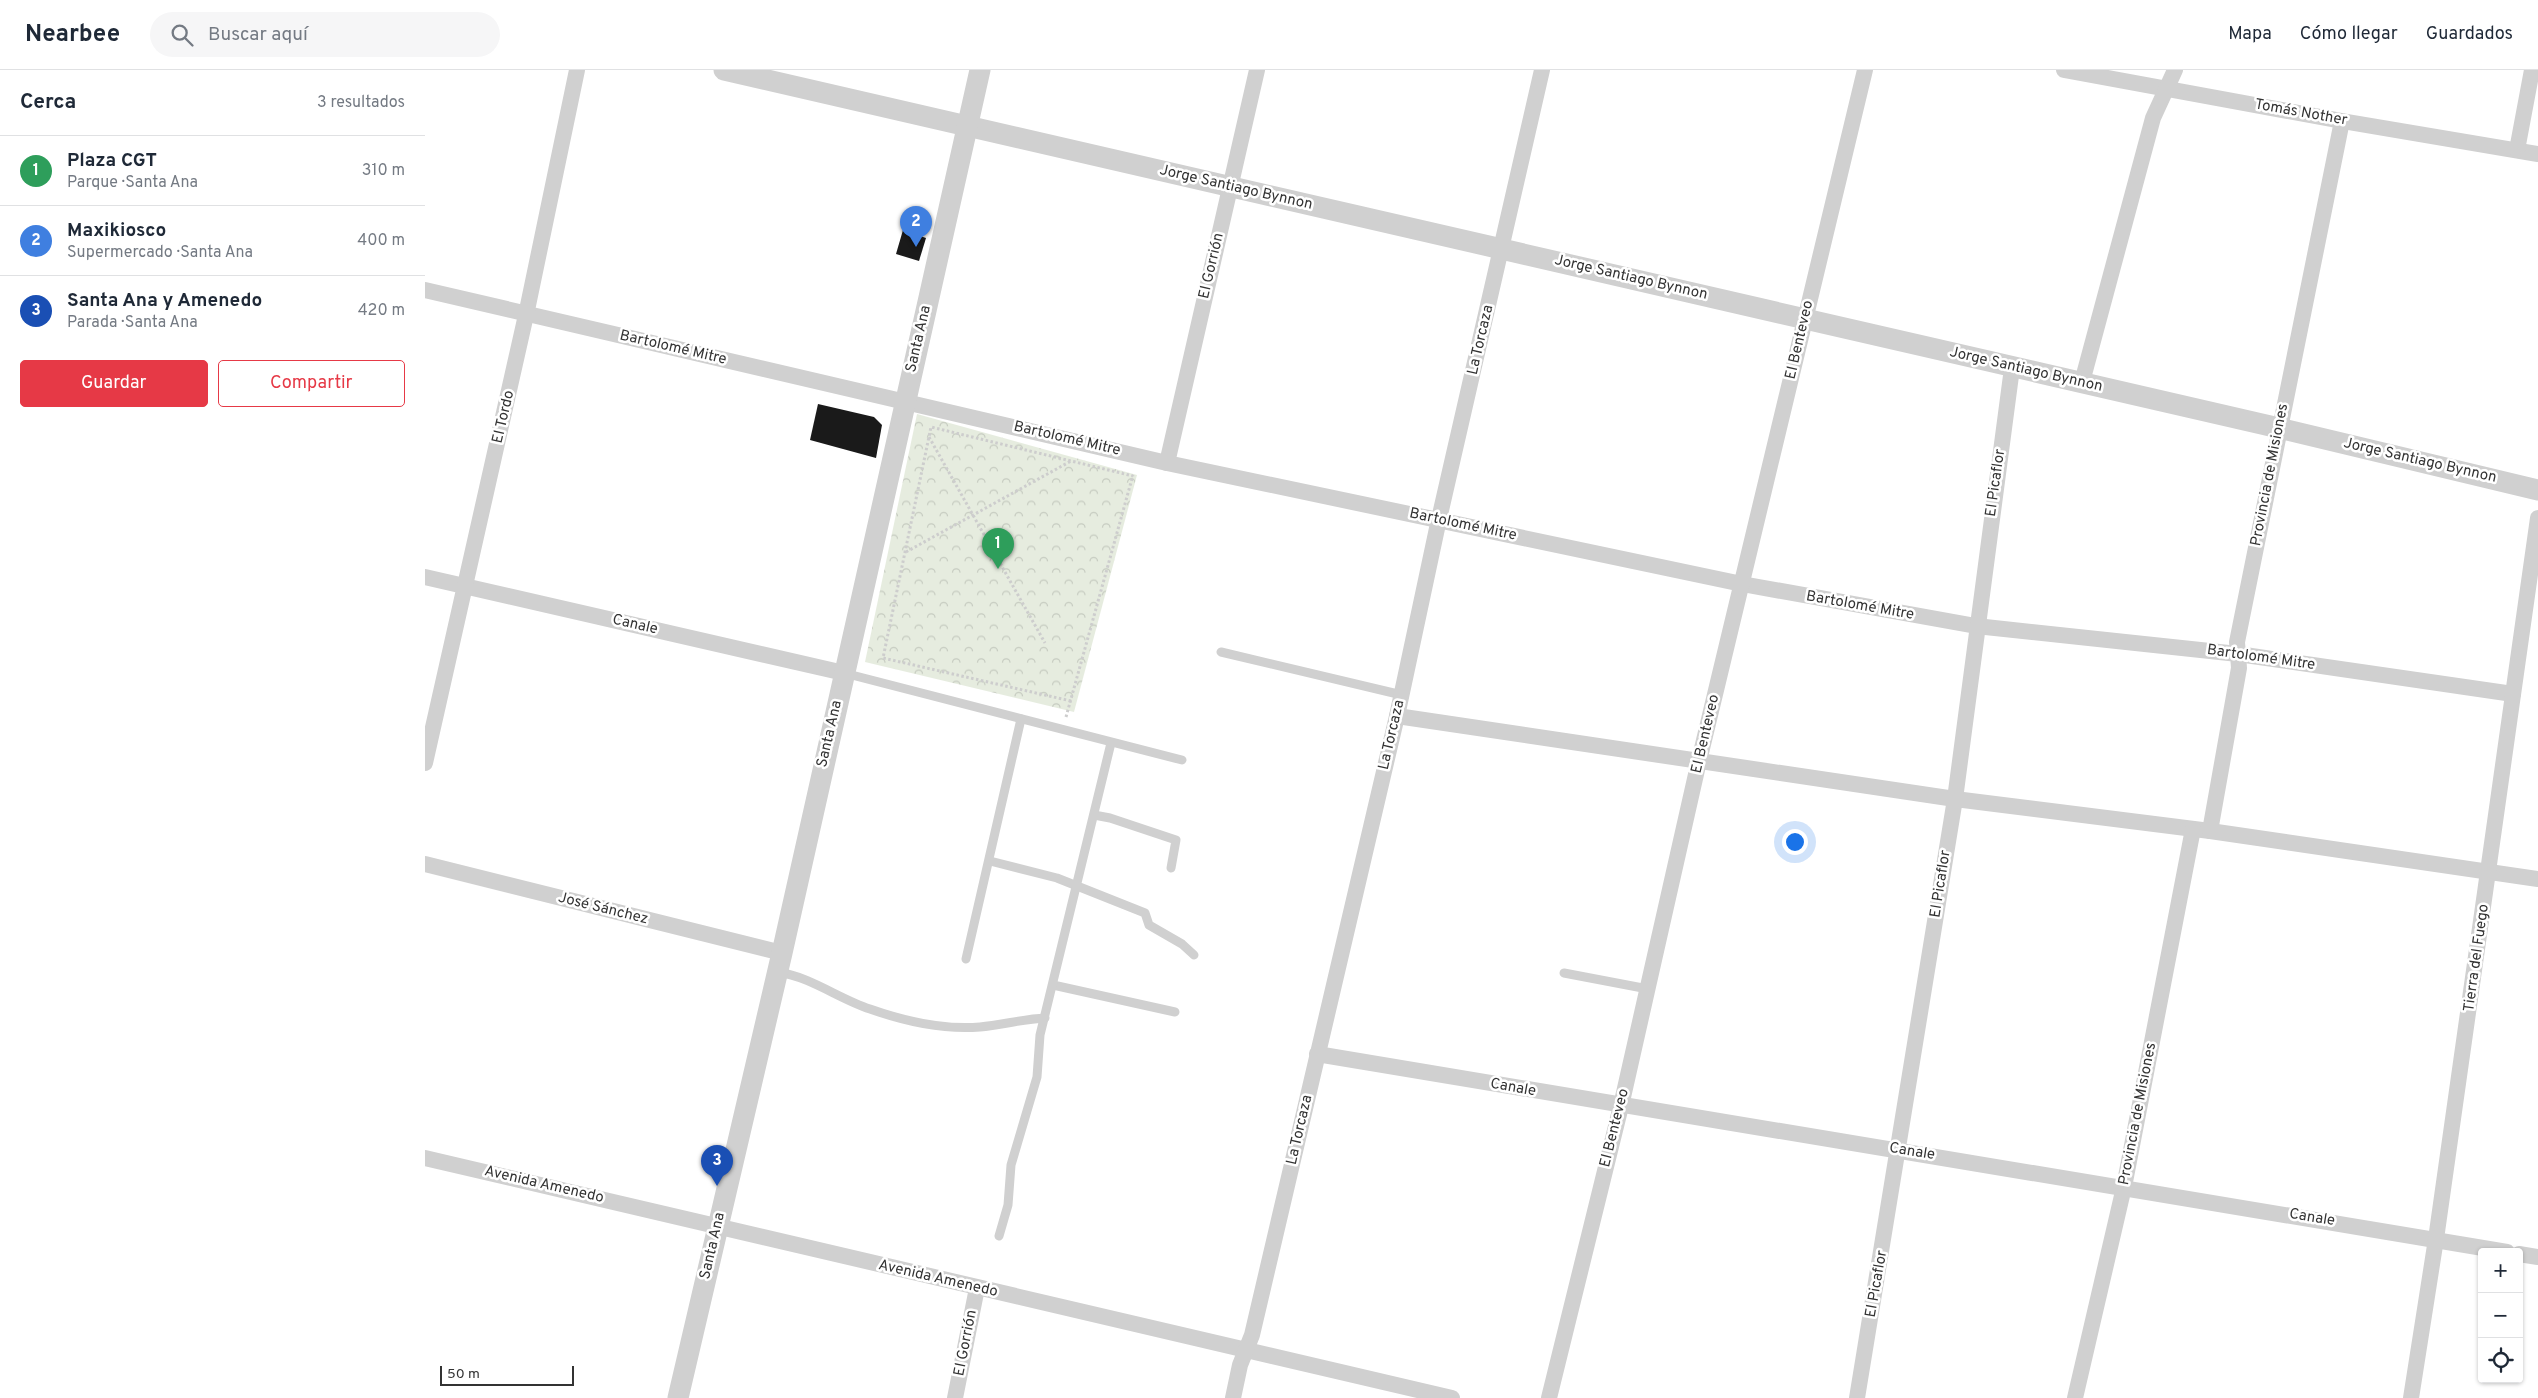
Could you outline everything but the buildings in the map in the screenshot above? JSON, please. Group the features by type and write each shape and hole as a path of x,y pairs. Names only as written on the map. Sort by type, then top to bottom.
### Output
{"street":[{"name":"El Tordo","path":"425,763 527,314 577,70"},
{"name":"Jorge Santiago Bynnon","path":"724,70 1805,318 2012,368 2082,382 2538,490"},
{"name":"Santa Ana","path":"678,1398 780,963 979,70"},
{"name":"El Gorrión","path":"1167,463 1257,70"},
{"name":"La Torcaza","path":"1233,1398 1240,1366 1247,1350 1402,695 1439,519 1542,70"},
{"name":"El Benteveo","path":"1549,1398 1621,1106 1699,761 1865,70"},
{"name":"Tomás Nother","path":"2064,70 2342,121 2538,154"},
{"path":"2082,382 2153,118 2175,70"},
{"path":"2517,150 2532,70"},
{"name":"Provincia de Misiones","path":"2210,831 2239,668 2237,642 2342,121"},
{"name":"Bartolomé Mitre","path":"425,290 1167,463 1742,584 1976,626 2238,654 2513,694"},
{"name":"El Picaflor","path":"1857,1398 1955,798 1976,626 2012,368"},
{"name":"Tierra del Fuego","path":"2411,1398 2436,1239 2538,518"},
{"name":"Canale","path":"425,577 844,672"},
{"path":"1397,716 1955,798 2210,831 2538,879"},
{"name":"Provincia de Misiones","path":"2075,1398 2124,1187 2193,829"},
{"name":"José Sánchez","path":"425,864 780,963"},
{"name":"Canale","path":"1317,1054 2485,1248"},
{"name":"Avenida Amenedo","path":"425,1158 1451,1398"},
{"path":"2523,1255 2538,1257"},
{"name":"El Gorrión","path":"955,1398 977,1288"}],"lane":[{"path":"1221,652 1402,695"},
{"path":"844,672 1182,760"},
{"path":"967,959 1021,719"},
{"path":"999,1236 1008,1205 1011,1165 1037,1078 1040,1035 1111,742"},
{"path":"1094,815 1110,818 1120,823 1176,840 1171,868"},
{"path":"990,861 1077,886 1145,913 1149,925 1182,944 1194,955"},
{"path":"780,963 797,976 869,1009 926,1023 981,1027 1045,1018"},
{"path":"1564,973 1648,989"},
{"path":"1053,984 1175,1012"}],"path":[{"path":"1071,701 883,658 931,428 1133,476"},
{"path":"929,437 1045,643"},
{"path":"1063,730 1138,456"},
{"path":"905,552 1072,461"}],"green space":[{"path":"917,414 1137,475 1074,712 865,662"}],"place":[{"name":"Maxikiosco","path":"916,247"},
{"name":"Plaza CGT","path":"998,569"},
{"name":"Santa Ana y Amenedo","path":"717,1186"}]}
